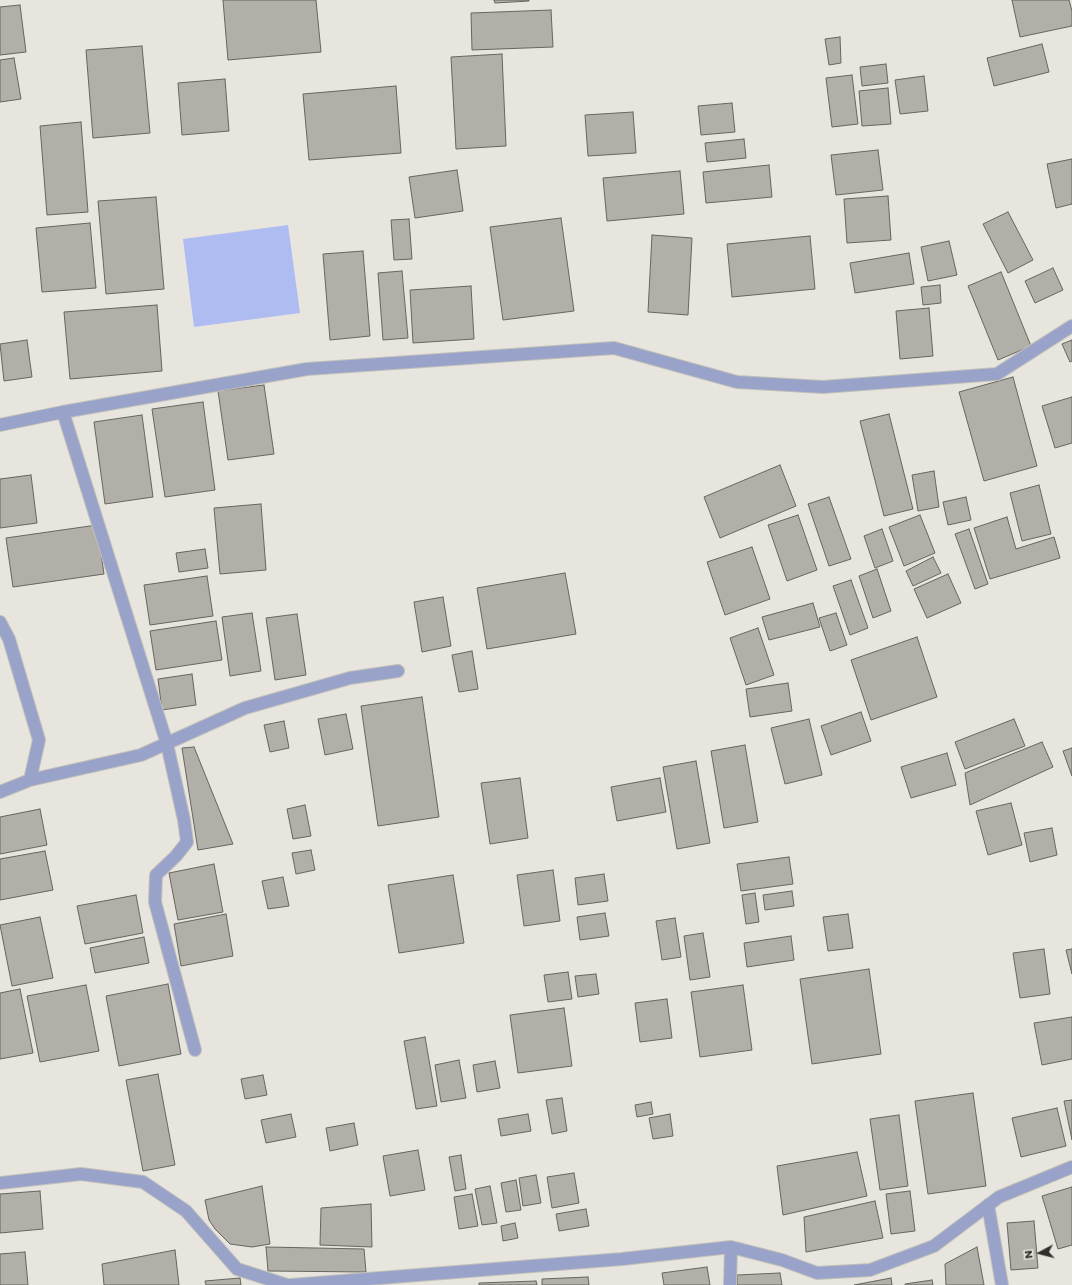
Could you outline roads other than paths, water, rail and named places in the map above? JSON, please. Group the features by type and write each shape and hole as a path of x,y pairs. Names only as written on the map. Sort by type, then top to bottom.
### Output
{"street":[{"path":"0,425 63,412 307,369 614,348 737,382 823,387 997,374 1072,326"},
{"path":"63,412 167,744 184,820 186,842 176,856 156,875 155,902 195,1050"},
{"path":"0,622 9,639 39,740 30,780"},
{"path":"0,792 30,780 141,755 245,708 350,678 398,671"},
{"path":"291,1285 622,1259 731,1247 782,1260 817,1274 870,1270 934,1246 999,1197 1072,1167"},
{"path":"0,1183 81,1174 143,1182 186,1211 237,1269 287,1285"},
{"path":"988,1205 1002,1285"},
{"path":"730,1285 731,1247"}],"water":[{"path":"288,225 300,313 194,327 183,239"}]}
